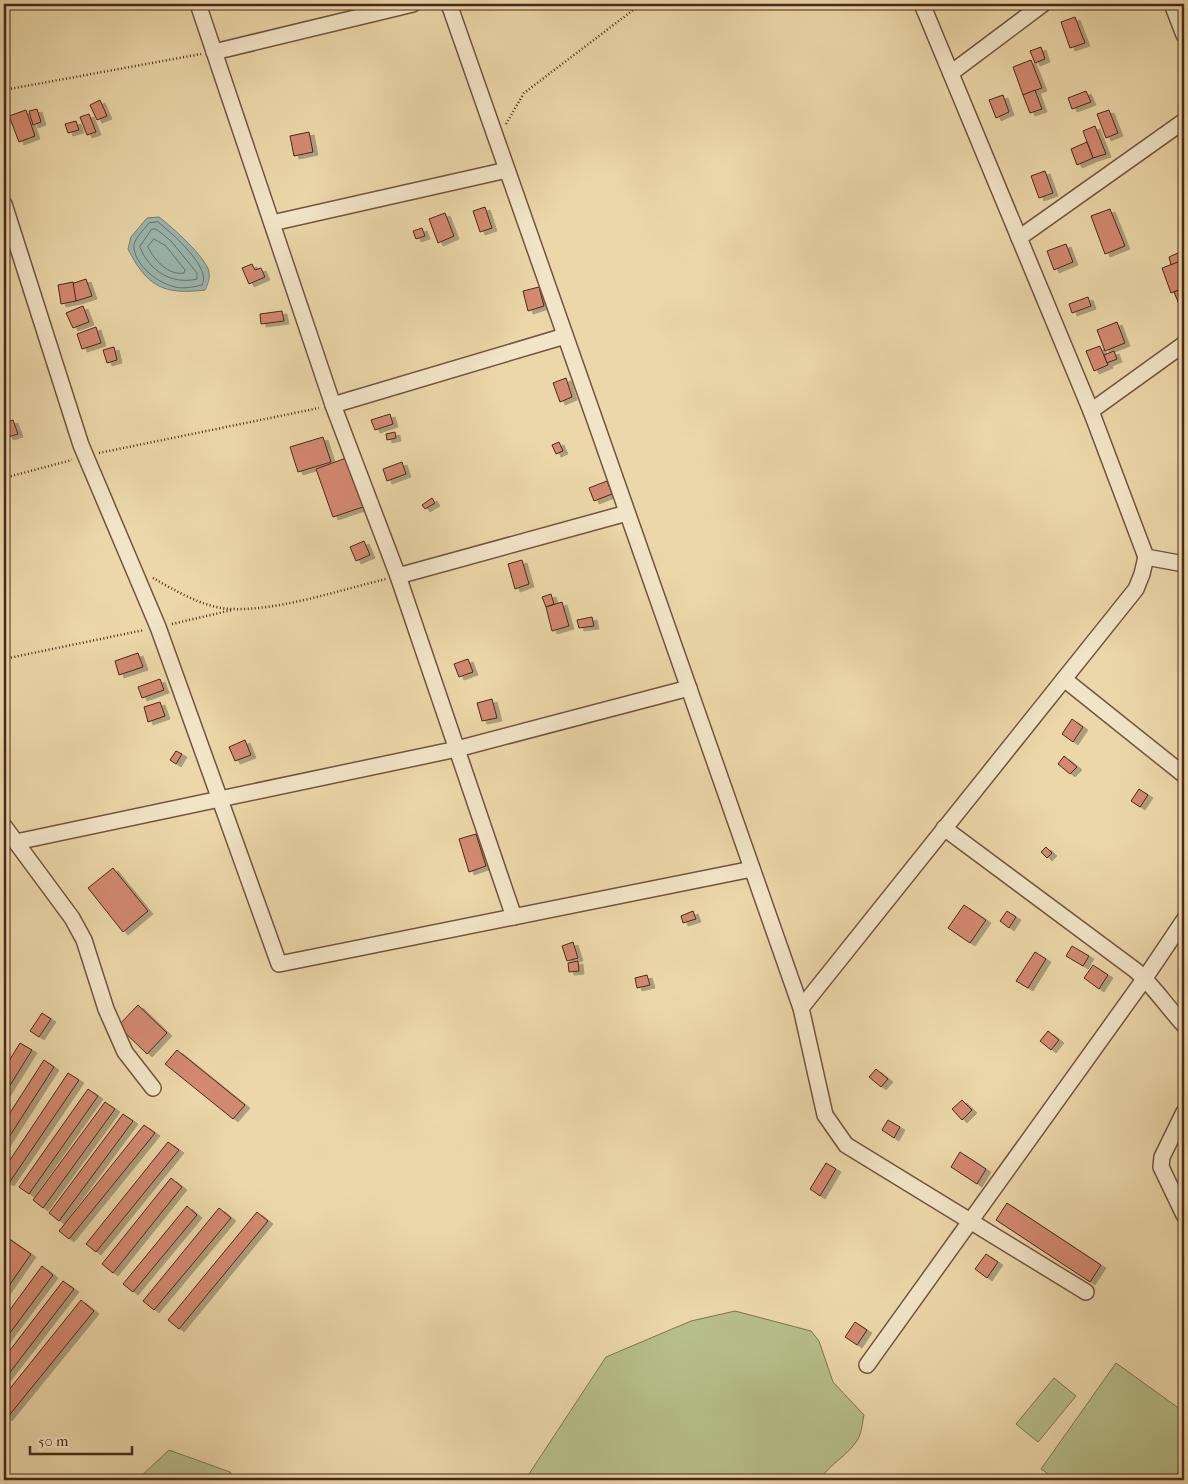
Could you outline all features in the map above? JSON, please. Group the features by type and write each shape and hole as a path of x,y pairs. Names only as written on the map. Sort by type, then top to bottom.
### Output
{"street":[{"path":"198,4 333,405 398,576 514,917"},
{"path":"214,52 413,4"},
{"path":"449,4 801,1008 814,1059 825,1115 832,1129 846,1145 1086,1292"},
{"path":"801,1008 1136,589 1146,557 1091,411 922,4"},
{"path":"951,72 1043,4"},
{"path":"1172,4 1184,34"},
{"path":"1019,238 1184,121"},
{"path":"272,223 507,170"},
{"path":"4,204 86,456 158,627 279,964 752,870"},
{"path":"333,405 566,336"},
{"path":"1091,411 1184,344"},
{"path":"398,576 628,513"},
{"path":"1146,557 1184,564"},
{"path":"1064,679 1184,775"},
{"path":"16,842 457,749 689,688"},
{"path":"4,826 62,903 80,932 95,967 106,1009 125,1052 153,1088"},
{"path":"944,828 1145,978 1184,1025"},
{"path":"867,1365 1145,978 1184,920"},
{"path":"1184,1112 1162,1157 1161,1168 1184,1215"}],"path":[{"path":"498,143 509,117 524,93 641,4"},
{"path":"4,90 214,52"},
{"path":"4,478 86,456 333,405"},
{"path":"132,566 174,590 207,604 231,609 264,606 307,598 398,576"},
{"path":"4,659 158,627 238,608"}],"green space":[{"path":"735,1311 811,1331 819,1341 833,1382 864,1415 858,1439 854,1445 820,1480 525,1480 606,1357 691,1321"},
{"path":"1116,1363 1184,1412 1184,1480 1057,1480 1041,1469"},
{"path":"1054,1378 1076,1396 1038,1442 1016,1424"},
{"path":"169,1450 230,1472 238,1480 137,1480"}],"water":[{"path":"159,217 202,258 209,272 208,284 205,290 178,291 158,286 142,272 135,262 128,249 131,237 147,218"}],"building":[{"path":"1075,17 1085,43 1070,48 1061,22"},
{"path":"1041,47 1045,59 1035,63 1030,51"},
{"path":"1031,60 1042,88 1023,95 1013,67"},
{"path":"1035,90 1042,109 1030,113 1023,95"},
{"path":"1086,91 1091,102 1072,109 1068,98"},
{"path":"1003,95 1009,112 996,118 989,100"},
{"path":"100,100 107,116 97,120 90,105"},
{"path":"37,109 41,122 33,125 29,111"},
{"path":"26,110 35,136 19,142 9,116"},
{"path":"1109,110 1118,133 1106,138 1097,114"},
{"path":"89,114 96,132 87,135 80,117"},
{"path":"76,121 79,130 68,133 65,124"},
{"path":"1095,126 1106,154 1093,158 1083,131"},
{"path":"309,132 313,152 294,156 290,136"},
{"path":"1087,142 1093,158 1077,165 1071,149"},
{"path":"1045,171 1053,193 1039,198 1031,176"},
{"path":"485,207 492,228 480,232 473,211"},
{"path":"1110,209 1125,246 1105,254 1091,216"},
{"path":"445,213 454,236 438,243 429,219"},
{"path":"422,228 425,236 416,239 413,231"},
{"path":"1066,244 1073,262 1054,270 1047,251"},
{"path":"1178,253 1181,261 1171,265 1169,257"},
{"path":"1181,261 1184,269 1184,288 1171,293 1162,268"},
{"path":"252,264 255,270 261,268 265,277 249,284 242,268"},
{"path":"86,279 92,296 76,301 71,284"},
{"path":"73,282 76,301 61,304 58,285"},
{"path":"539,287 544,306 528,311 523,291"},
{"path":"1184,288 1184,314 1183,314 1174,292"},
{"path":"1088,297 1091,306 1072,313 1069,304"},
{"path":"83,306 89,322 73,328 66,313"},
{"path":"282,311 284,321 261,324 260,314"},
{"path":"1117,322 1125,343 1105,351 1097,330"},
{"path":"96,327 101,343 82,349 77,334"},
{"path":"1100,346 1108,365 1094,371 1086,351"},
{"path":"114,347 117,360 107,363 103,350"},
{"path":"1114,351 1117,359 1107,363 1104,355"},
{"path":"566,378 572,397 560,402 553,383"},
{"path":"390,414 393,424 375,430 371,420"},
{"path":"13,420 18,434 8,437 4,423"},
{"path":"395,432 396,438 387,440 386,434"},
{"path":"323,437 331,462 298,472 290,447"},
{"path":"559,442 563,451 556,454 552,445"},
{"path":"346,458 363,507 333,517 316,469"},
{"path":"402,462 406,474 387,481 383,469"},
{"path":"607,481 612,494 594,501 589,488"},
{"path":"432,498 435,503 425,509 422,505"},
{"path":"364,541 370,555 356,561 350,547"},
{"path":"522,560 529,584 515,589 508,564"},
{"path":"551,594 554,604 546,607 542,597"},
{"path":"562,602 569,626 552,631 546,607"},
{"path":"592,617 594,626 579,628 577,620"},
{"path":"138,653 143,667 119,675 115,661"},
{"path":"468,659 473,672 459,677 454,664"},
{"path":"160,679 164,690 142,698 138,687"},
{"path":"1184,693 1184,706 1179,702"},
{"path":"492,699 497,718 482,721 477,703"},
{"path":"160,702 165,716 148,722 144,707"},
{"path":"1072,719 1083,727 1073,742 1062,734"},
{"path":"245,740 251,755 235,761 229,747"},
{"path":"176,751 182,754 176,764 170,760"},
{"path":"1064,756 1077,767 1070,774 1058,764"},
{"path":"1139,789 1148,795 1140,807 1131,801"},
{"path":"476,834 486,866 469,872 459,839"},
{"path":"1046,847 1052,853 1047,858 1041,852"},
{"path":"113,868 148,911 123,932 88,888"},
{"path":"964,905 986,920 970,943 948,928"},
{"path":"693,911 696,919 683,923 681,916"},
{"path":"1007,911 1016,917 1009,928 1000,921"},
{"path":"573,942 578,958 567,961 562,946"},
{"path":"1072,946 1089,956 1083,966 1066,956"},
{"path":"1035,952 1046,959 1028,988 1016,981"},
{"path":"578,961 579,971 569,972 568,963"},
{"path":"1093,965 1108,975 1099,989 1084,978"},
{"path":"647,975 650,985 637,988 635,978"},
{"path":"138,1005 167,1033 147,1054 118,1026"},
{"path":"42,1013 51,1019 39,1037 30,1031"},
{"path":"1048,1031 1059,1040 1051,1050 1040,1041"},
{"path":"20,1043 32,1050 4,1095 4,1069"},
{"path":"177,1050 245,1105 233,1119 165,1064"},
{"path":"44,1060 54,1067 4,1145 4,1122"},
{"path":"876,1069 888,1079 881,1087 869,1077"},
{"path":"68,1073 79,1080 9,1183 4,1180 4,1169"},
{"path":"88,1089 98,1096 29,1194 19,1187"},
{"path":"962,1100 972,1110 962,1120 952,1109"},
{"path":"105,1102 115,1109 43,1208 33,1200"},
{"path":"123,1114 133,1121 59,1221 49,1213"},
{"path":"888,1120 900,1127 894,1138 882,1130"},
{"path":"144,1125 155,1133 69,1239 59,1231"},
{"path":"168,1142 179,1150 96,1252 86,1244"},
{"path":"960,1152 986,1169 977,1184 951,1167"},
{"path":"826,1163 836,1169 820,1196 810,1189"},
{"path":"171,1178 182,1187 113,1273 102,1264"},
{"path":"1007,1203 1101,1265 1090,1282 996,1220"},
{"path":"187,1206 197,1215 133,1292 123,1284"},
{"path":"219,1208 231,1218 154,1310 143,1301"},
{"path":"257,1212 268,1221 179,1329 168,1320"},
{"path":"4,1237 31,1254 4,1293"},
{"path":"986,1254 998,1262 987,1278 975,1269"},
{"path":"42,1266 53,1275 4,1341 4,1318"},
{"path":"63,1281 74,1289 4,1380 4,1358"},
{"path":"81,1300 94,1311 7,1418 4,1415 4,1396"},
{"path":"855,1322 867,1330 857,1345 845,1337"}]}
